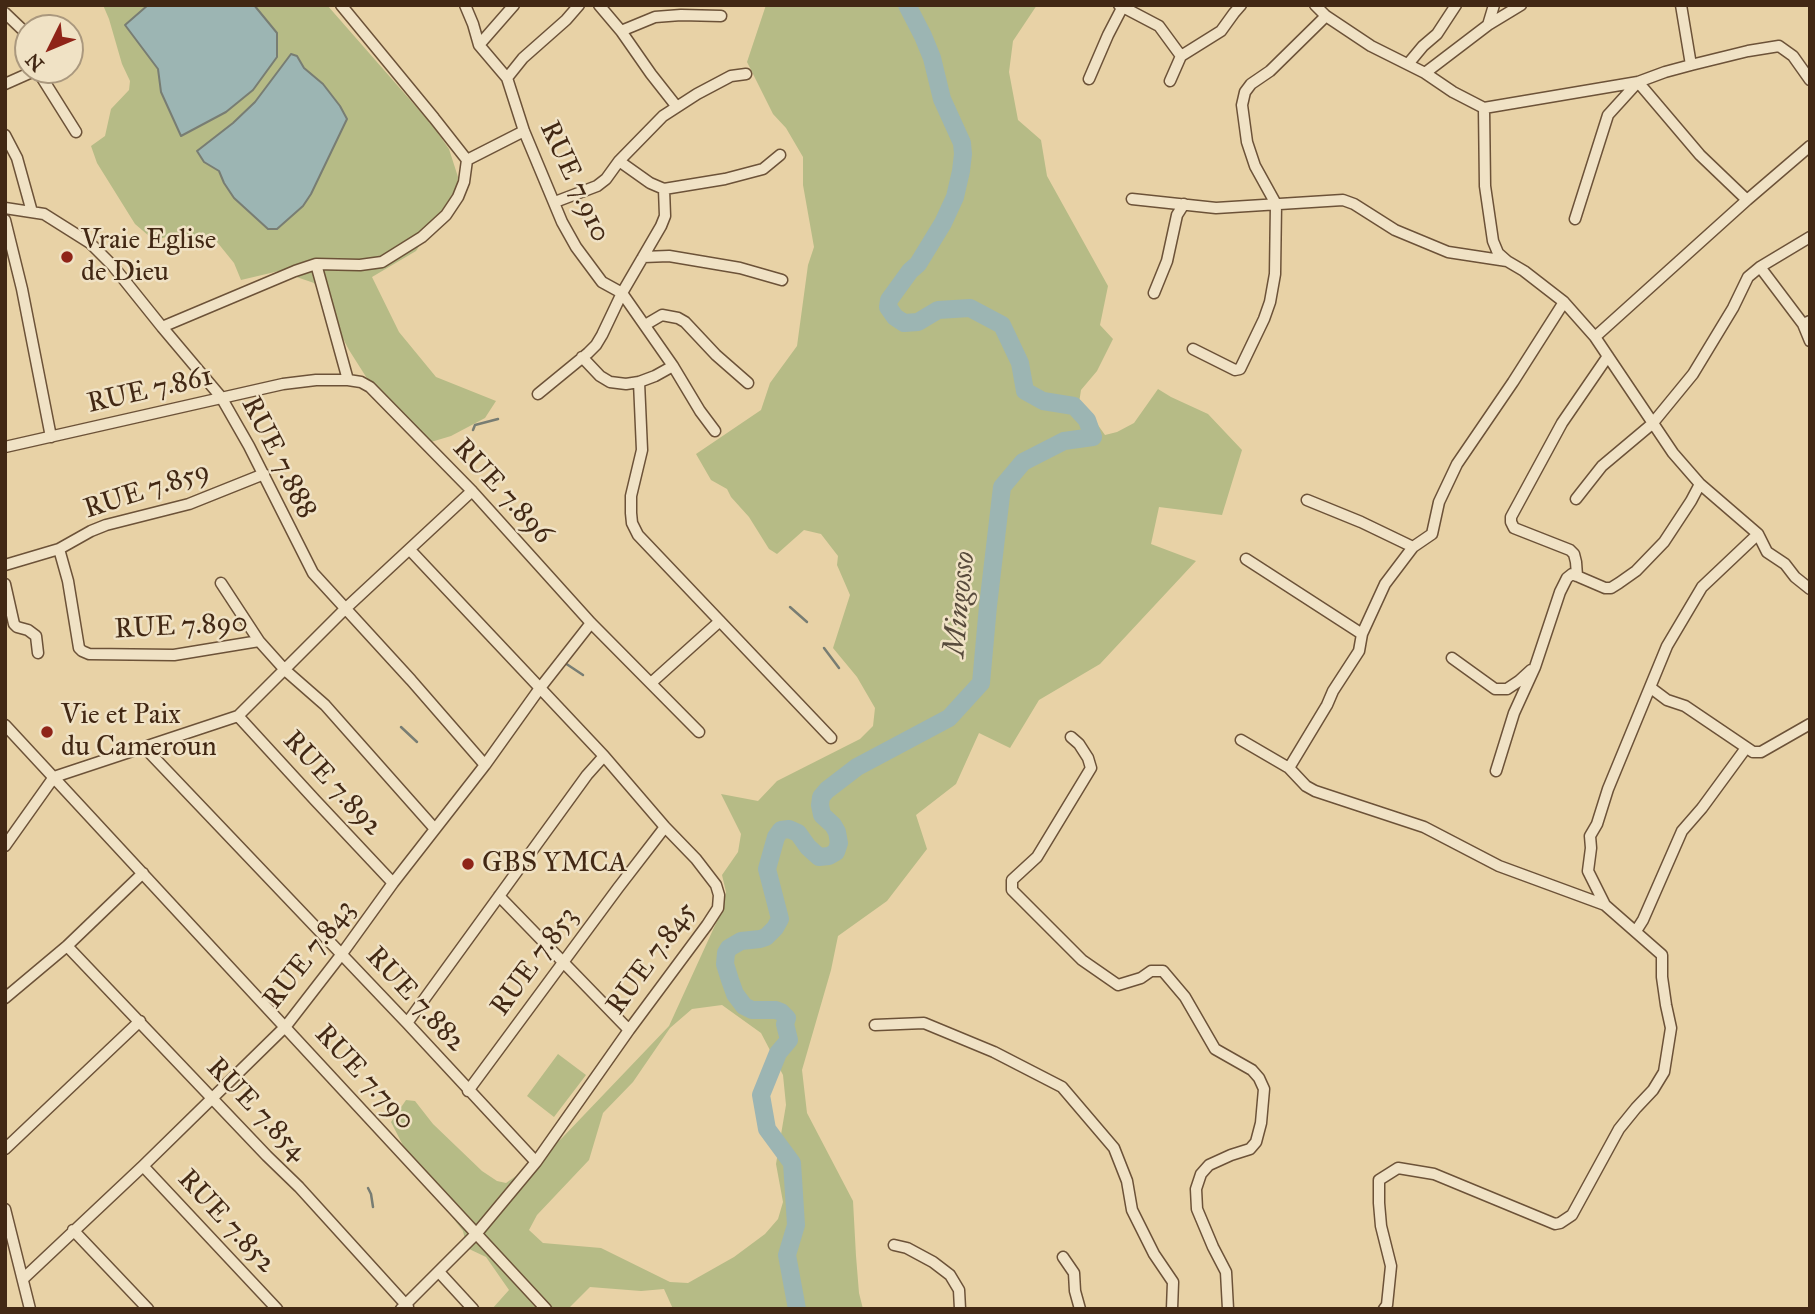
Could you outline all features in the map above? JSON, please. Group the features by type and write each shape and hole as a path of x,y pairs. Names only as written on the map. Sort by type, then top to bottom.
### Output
{"street":[{"path":"162,327 316,264 360,265 382,262 422,237 446,215 458,197 464,182 467,160 341,5"},
{"name":"RUE 7.910","path":"465,5 478,44 507,78 524,131 562,222 576,247 595,275 622,293 715,431"},
{"path":"478,44 514,5"},
{"path":"507,78 523,58 579,5"},
{"path":"599,5 677,107"},
{"path":"1170,81 1181,57 1221,31 1241,5"},
{"path":"1315,5 1326,16 1371,46 1425,73 1484,108 1638,82 1691,65 1779,46 1793,56 1810,80"},
{"path":"1408,64 1437,34 1456,5"},
{"path":"1489,25 1494,5"},
{"path":"1425,73 1489,25 1521,5"},
{"path":"1681,5 1691,65"},
{"path":"1089,79 1121,6 1159,26 1181,57"},
{"path":"621,31 655,17 721,16"},
{"path":"1193,349 1235,370 1240,369 1270,302 1275,274 1276,204 1255,166 1247,142 1241,105 1245,92 1251,85 1270,71 1326,16"},
{"path":"555,202 597,187 663,116 716,83 731,76 746,74"},
{"path":"1638,82 1700,155 1747,200"},
{"path":"1575,219 1608,115 1638,82"},
{"path":"46,84 76,132"},
{"path":"1484,108 1485,186 1493,241 1498,253 1564,302 1595,337 1673,453 1700,484 1758,534 1767,552 1785,564 1795,577 1810,589"},
{"path":"467,160 524,131"},
{"path":"5,135 17,158 32,212"},
{"path":"1595,337 1810,146"},
{"path":"619,162 650,183 664,188 712,182 763,169 780,155"},
{"path":"538,394 596,345 665,216 664,188"},
{"path":"1132,199 1216,208 1343,200 1395,230 1448,252 1507,261"},
{"path":"1154,293 1167,261 1177,215 1184,204"},
{"name":"RUE 7.888","path":"5,208 44,214 90,243 113,266 221,397 264,474 306,561 321,582 485,765"},
{"path":"5,220 22,289 51,437"},
{"path":"1576,499 1602,466 1652,424 1693,374 1734,308 1748,277 1810,237"},
{"path":"643,257 669,256 740,268 782,280"},
{"path":"316,264 348,380"},
{"path":"1760,267 1806,323 1810,341"},
{"path":"1289,768 1362,646 1362,634 1385,584 1413,547 1432,534 1438,502 1457,464 1564,302"},
{"path":"645,326 662,315 678,318 748,383"},
{"path":"1577,576 1574,554 1570,550 1514,528 1511,517 1562,423 1608,356"},
{"path":"582,357 600,376 610,382 626,384 655,376 673,366"},
{"name":"RUE 7.861","path":"5,447 283,384 348,380"},
{"name":"RUE 7.896","path":"348,380 370,387 472,491 591,623 699,732"},
{"path":"639,382 642,450 631,496 632,523 638,535 831,738"},
{"name":"RUE 7.859","path":"5,565 59,549 106,525 189,504 264,474"},
{"path":"1496,771 1514,713 1535,667 1567,578 1572,574 1611,588 1636,570 1664,542 1700,484"},
{"path":"5,846 54,777 238,716 345,609 472,491"},
{"path":"1307,500 1362,522 1413,547"},
{"path":"1605,905 1588,872 1590,836 1597,824 1617,765 1667,646 1702,587 1758,534"},
{"name":"RUE 7.890","path":"59,549 79,648 86,653 174,656 260,641 285,670 325,705 435,829"},
{"name":"RUE 7.845","path":"406,1307 476,1234 536,1162 707,925 718,908 719,895 716,885 696,859 604,756 410,551"},
{"path":"1246,559 1362,634"},
{"path":"221,583 260,641"},
{"path":"5,584 11,620 17,627 36,636 38,653"},
{"path":"651,683 720,621"},
{"name":"RUE 7.843","path":"23,1278 143,1166 286,1026 591,623"},
{"path":"1452,658 1495,689 1507,689 1535,667"},
{"path":"1651,688 1667,700 1685,706 1753,752 1761,752 1810,724"},
{"name":"RUE 7.892","path":"238,716 393,883"},
{"name":"RUE 7.790","path":"5,725 546,1309"},
{"path":"1071,737 1079,744 1091,768 1037,857 1012,880 1012,890 1082,960 1118,985 1141,978 1151,971 1163,971 1185,997 1215,1049 1252,1070 1259,1078 1264,1089 1261,1123 1256,1142 1250,1149 1209,1165 1196,1189 1197,1209 1226,1272 1228,1309"},
{"path":"1241,740 1289,768 1306,786 1315,791 1424,827 1499,866 1605,905 1662,954 1662,976 1671,1028 1664,1072 1653,1090 1619,1129 1572,1215 1555,1224 1434,1174 1398,1168 1379,1180 1381,1226 1391,1266 1389,1308"},
{"name":"RUE 7.882","path":"145,748 249,855 536,1162"},
{"path":"1636,931 1682,831 1746,748"},
{"path":"407,1023 587,775 604,756"},
{"name":"RUE 7.853","path":"468,1090 665,827"},
{"path":"5,998 67,946 143,873"},
{"path":"499,896 629,1030"},
{"name":"RUE 7.854","path":"67,946 335,1225 406,1307"},
{"path":"5,1149 140,1021"},
{"path":"875,1025 924,1023 994,1052 1062,1087 1114,1148 1127,1181 1132,1210 1154,1254 1173,1282 1172,1309"},
{"name":"RUE 7.852","path":"143,1166 276,1309"},
{"path":"6,1214 30,1309"},
{"path":"73,1230 148,1309"},
{"path":"894,1245 907,1248 950,1275 959,1290 960,1309"},
{"path":"1063,1258 1074,1273 1075,1292 1080,1309"},
{"path":"5,1265 20,1265"},
{"path":"439,1272 473,1309"}],"green space":[{"path":"103,5 327,5 433,126 449,149 458,177 457,187 416,251 372,277 399,332 436,377 496,401 485,418 451,436 431,442 375,391 349,350 314,283 279,271 241,280 234,263 217,242 200,236 192,238 184,233 158,239 149,236 135,224 97,163 91,146 105,136 111,109 129,90 130,81"},
{"path":"766,5 1037,5 1013,41 1009,72 1018,120 1041,140 1047,176 1108,286 1100,325 1113,339 1097,371 1081,390 1079,403 1105,435 1134,423 1158,389 1208,414 1242,450 1222,515 1159,507 1151,544 1196,561 1100,664 1039,700 1010,748 979,733 956,784 916,815 927,849 887,901 838,936 802,1070 807,1113 853,1201 859,1293 863,1309 673,1309 664,1289 641,1291 590,1287 568,1309 492,1309 509,1290 486,1257 467,1248 463,1231 415,1169 391,1122 406,1100 415,1101 433,1124 482,1171 497,1181 506,1183 536,1162 669,1026 722,910 726,892 722,875 738,852 741,834 721,794 758,801 777,781 860,739 873,726 875,708 857,677 833,648 850,595 837,565 838,556 821,534 804,530 777,554 769,549 727,489 711,480 696,454 761,410 770,383 797,346 808,265 814,247 803,185 803,157 786,128 773,114 747,62","holes":["722,1005 761,1033 783,1075 786,1105 776,1164 783,1202 778,1219 765,1234 734,1257 688,1283 670,1282 601,1248 543,1243 529,1230 537,1215 589,1160 603,1113 633,1082 670,1028 692,1009"]},
{"path":"558,1054 586,1075 554,1117 527,1096"}],"water":[{"path":"148,5 254,5 277,33 277,57 253,90 226,112 181,136 161,92 158,69 125,25"},
{"path":"291,54 297,56 304,68 323,84 347,119 303,206 277,229 268,229 234,198 219,171 204,162 197,151 255,102"}],"waterway":[{"name":"Mingosso","path":"797,1309 787,1255 796,1225 792,1163 767,1129 761,1095 778,1053 789,1040 785,1024 787,1018 776,1010 752,1010 744,1006 735,994 730,980 725,964 726,953 741,941 766,937 780,919 767,869 776,837 781,830 789,829 798,833 819,857 836,852 839,843 837,832 822,815 820,805 821,797 827,790 857,767 949,718 981,683 1002,487 1023,462 1064,441 1093,437 1087,420 1074,406 1043,401 1025,391 1020,363 1002,325 970,308 938,310 918,322 904,323 895,317 888,307 889,300 918,264 943,223 955,197 963,154 962,143 942,99 932,58 907,5"},
{"path":"473,430 475,425 498,419"},
{"path":"790,607 807,622"},
{"path":"824,648 839,668"},
{"path":"565,663 583,675"},
{"path":"401,727 417,742"},
{"path":"368,1188 373,1207"}],"place":[{"name":"Vraie Eglise de Dieu","path":"67,257"},
{"name":"Vie et Paix du Cameroun","path":"47,732"},
{"name":"GBS YMCA","path":"468,864"}]}
